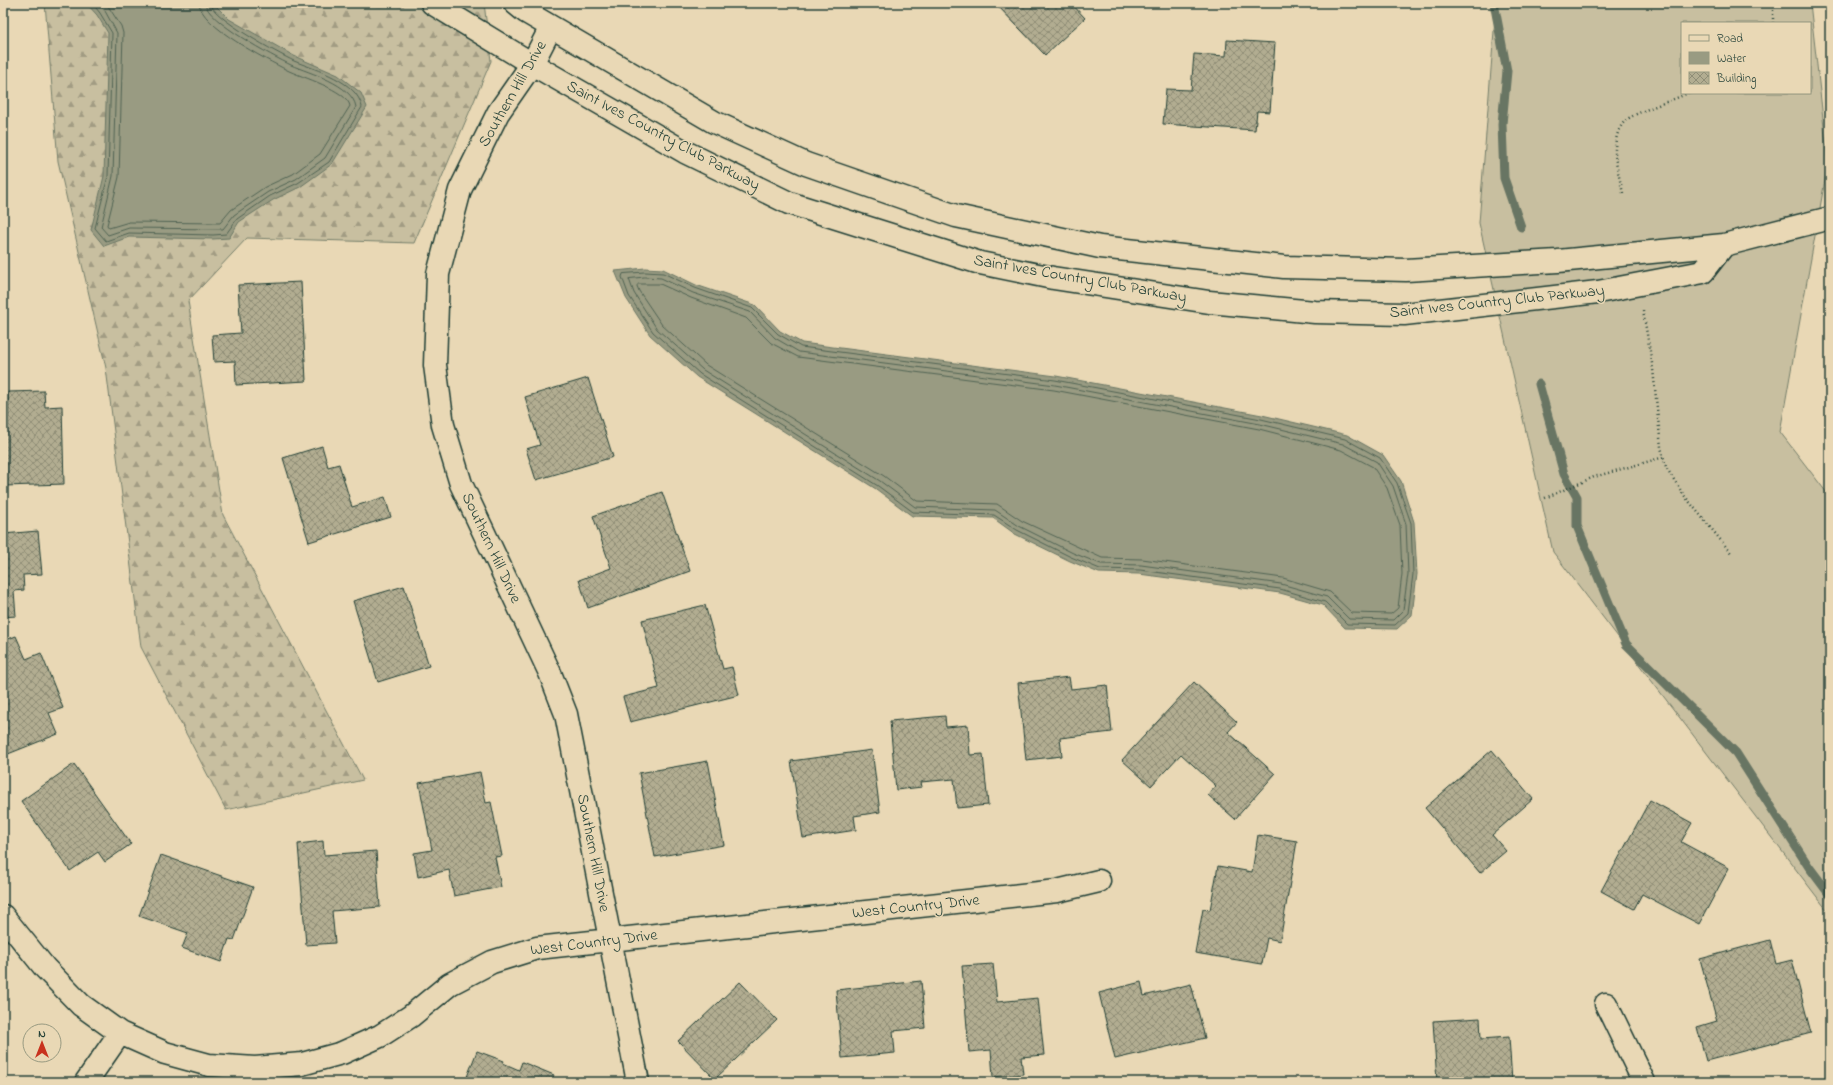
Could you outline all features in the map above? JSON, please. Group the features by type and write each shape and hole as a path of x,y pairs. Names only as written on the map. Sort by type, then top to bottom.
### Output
{"street":[{"name":"Saint Ives Country Club Parkway","path":"432,3 532,64 685,152 789,202 980,263 1053,278 1208,302 1315,312 1404,314 1598,292 1703,272 1724,246"},
{"name":"Saint Ives Country Club Parkway","path":"515,3 526,12 551,27 714,122 806,164 956,216 1100,247 1284,267 1406,270 1558,261 1724,246 1830,218"},
{"name":"Southern Hill Drive","path":"551,27 532,64 498,113 460,190 438,274 435,365 443,425 460,484 550,673 566,714 638,1082"},
{"name":"West Country Drive","path":"3,916 45,968 81,1005 120,1033 165,1053 209,1065 255,1068 302,1064 342,1053 380,1036 411,1016 450,984 492,962 537,948 1057,891 1099,880"},
{"path":"1606,1004 1644,1082"},
{"path":"86,1082 120,1033"}],"path":[{"path":"1773,3 1773,22"},
{"path":"1623,193 1615,150 1616,139 1621,127 1626,121 1638,114 1686,94"},
{"path":"1643,307 1666,467 1683,494 1732,554"},
{"path":"1545,498 1590,479 1664,457"}],"green space":[{"path":"45,3 484,3 491,61 414,243 247,238 188,301 223,515 363,780 226,810 141,647 106,368 58,161"},
{"path":"1490,3 1810,3 1828,163 1780,432 1830,497 1830,914 1553,552 1479,223 1495,18"}],"water":[{"path":"86,3 213,3 229,19 294,56 338,75 361,93 367,107 332,164 300,187 273,200 239,222 229,238 129,237 104,246 91,230 104,176 108,33 97,15"},
{"path":"645,268 663,269 696,285 755,305 780,331 802,343 1056,376 1262,415 1347,435 1383,455 1401,481 1414,522 1417,574 1412,615 1397,629 1345,628 1323,605 1280,593 1139,574 1099,573 1070,561 1015,534 993,518 912,516 876,489 697,377 650,335 626,298 615,271"}],"building":[{"path":"995,3 1071,3 1085,18 1045,55"},
{"path":"1227,40 1275,43 1270,112 1257,111 1255,130 1163,124 1166,89 1191,90 1194,54 1226,56"},
{"path":"301,282 306,381 236,385 235,361 214,362 212,335 241,333 238,285"},
{"path":"588,378 613,457 536,480 526,449 540,445 525,397"},
{"path":"44,391 45,407 62,406 64,484 5,486 3,417 8,417 8,392"},
{"path":"322,446 328,467 339,464 352,507 385,497 391,517 309,542 283,458"},
{"path":"662,492 690,571 588,608 579,580 611,568 593,516"},
{"path":"38,531 42,574 23,575 24,590 14,591 16,616 3,617 3,534"},
{"path":"404,586 429,666 378,682 353,601"},
{"path":"705,605 723,669 732,667 739,695 630,722 623,697 659,688 642,620"},
{"path":"16,636 26,659 41,653 63,708 49,713 58,734 3,756 3,641"},
{"path":"1069,677 1071,689 1107,685 1112,732 1060,738 1062,756 1026,760 1018,683"},
{"path":"1194,682 1237,722 1228,732 1275,774 1235,819 1208,795 1216,786 1181,754 1151,786 1122,760"},
{"path":"945,716 946,727 968,725 970,755 983,754 988,805 957,808 954,779 921,782 922,787 896,790 890,721"},
{"path":"872,750 880,812 854,816 856,830 803,838 791,761"},
{"path":"1492,750 1533,799 1492,835 1506,851 1480,873 1425,808"},
{"path":"708,761 724,845 655,857 639,773"},
{"path":"74,764 131,844 105,862 98,852 70,871 21,801"},
{"path":"480,772 486,803 491,802 502,856 495,857 501,887 454,896 449,870 418,877 414,853 432,850 419,783"},
{"path":"1650,800 1692,823 1681,842 1729,868 1699,924 1642,894 1634,909 1601,891"},
{"path":"1258,835 1297,841 1280,941 1267,938 1262,964 1195,953 1203,909 1210,910 1218,866 1252,872"},
{"path":"323,841 324,855 376,851 380,907 332,911 335,943 306,945 298,844"},
{"path":"161,855 253,887 234,940 229,939 221,962 182,948 188,933 139,916"},
{"path":"1770,940 1776,964 1792,960 1811,1033 1706,1061 1697,1027 1717,1021 1700,959"},
{"path":"993,964 997,1002 1038,998 1044,1055 1021,1057 1023,1074 993,1077 991,1050 969,1052 962,966"},
{"path":"921,981 925,1028 893,1031 895,1053 842,1058 836,990"},
{"path":"740,982 777,1020 715,1079 678,1041"},
{"path":"1141,982 1144,996 1191,984 1205,1038 1115,1059 1099,993"},
{"path":"1480,1018 1481,1039 1509,1037 1512,1082 1437,1082 1433,1021"},
{"path":"477,1051 504,1061 503,1063 519,1070 522,1062 554,1075 551,1082 465,1082"}],"waterway":[{"path":"1494,3 1507,71 1502,124 1504,178 1521,227"},
{"path":"1539,384 1564,474 1577,497 1577,526 1626,644 1736,753 1809,867 1830,895"}]}
